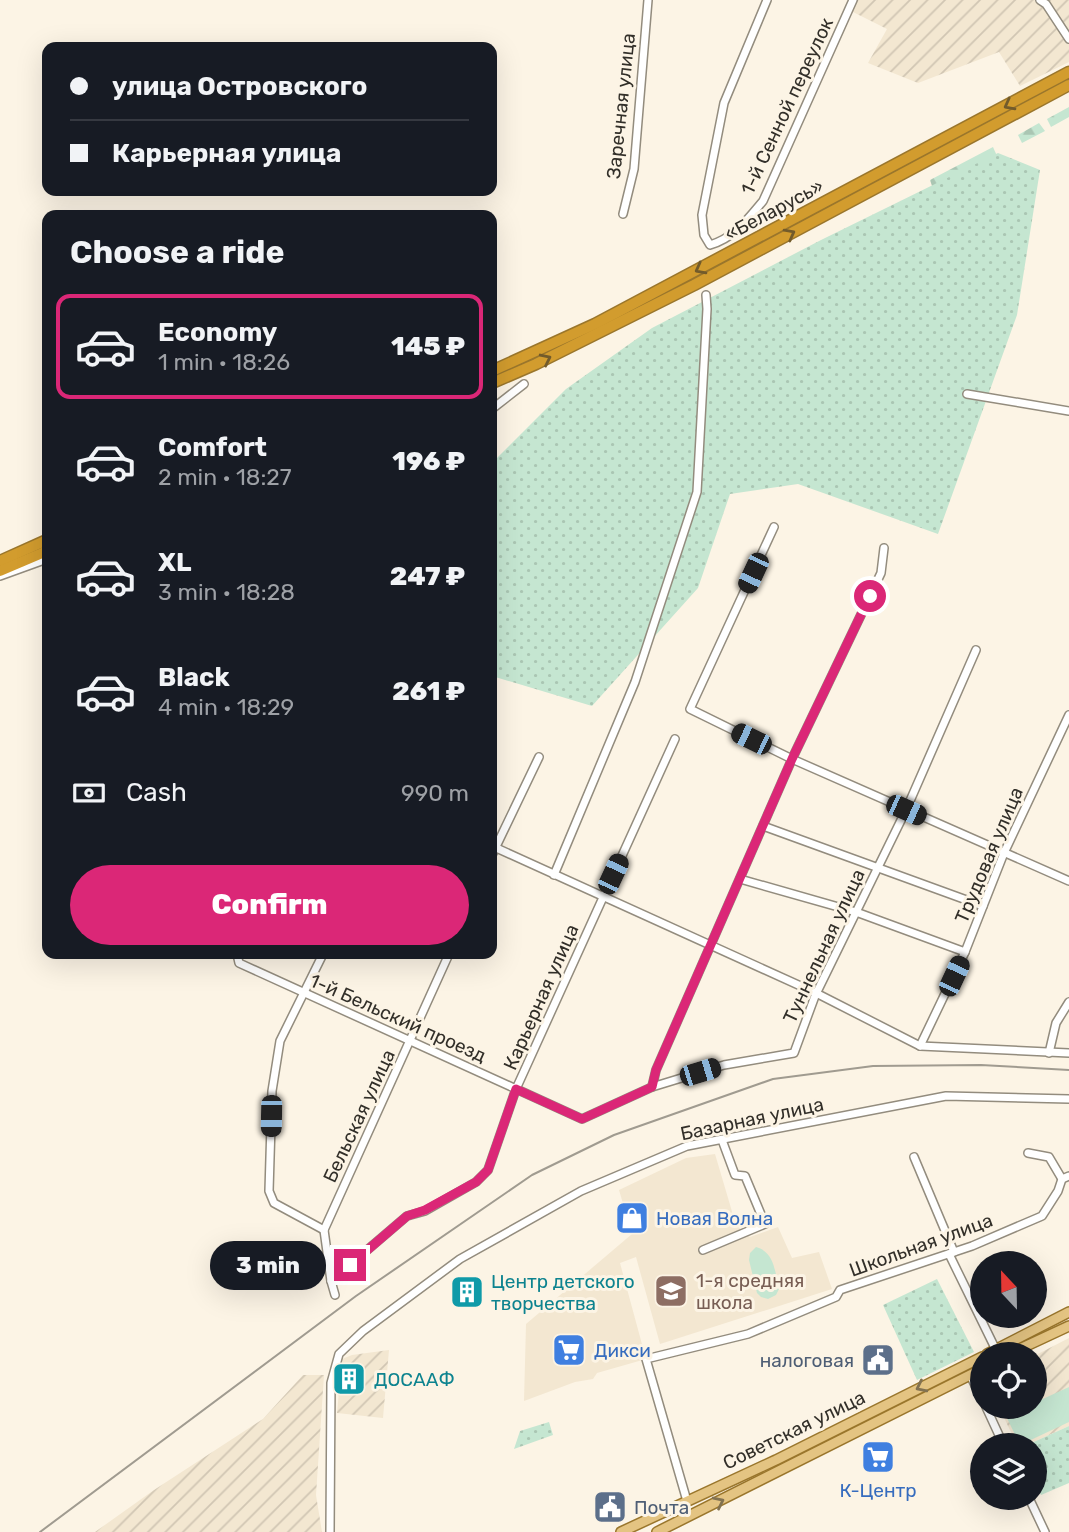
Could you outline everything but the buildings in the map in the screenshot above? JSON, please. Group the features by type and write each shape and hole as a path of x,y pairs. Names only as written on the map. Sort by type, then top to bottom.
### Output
{"highway":[{"name":"«Беларусь»","path":"497,369 595,324 1069,72"},
{"name":"«Беларусь»","path":"497,381 694,285 1069,85"},
{"path":"0,561 42,542"},
{"path":"0,574 42,553"}],"main road":[{"path":"1011,1342 1069,1312"},
{"path":"1035,1342 1069,1326"},
{"name":"Советская улица","path":"621,1532 776,1460 970,1363"},
{"path":"965,1366 970,1375"},
{"name":"Советская улица","path":"657,1532 970,1375"}],"street":[{"name":"Заречная улица","path":"623,214 634,169 648,0"},
{"name":"1-й Сенной переулок","path":"767,0 724,103 702,215 704,235 710,245 725,241 742,226 762,201 853,0"},
{"path":"1043,1 1069,39"},
{"path":"554,875 635,682 696,492 706,295"},
{"path":"497,405 524,384"},
{"path":"967,394 1069,411"},
{"path":"774,527 690,709 792,759 1069,881"},
{"path":"652,1087 656,1070 792,759 881,573 884,548"},
{"path":"0,574 42,561"},
{"name":"Туннельная улица","path":"582,1119 652,1087 724,1065 794,1053 816,993 906,810 976,650"},
{"name":"Трудовая улица","path":"920,1046 965,953 1004,853 1069,715"},
{"name":"Карьерная улица","path":"331,1281 407,1216 425,1210 476,1182 488,1170 516,1089 675,739"},
{"path":"497,842 539,757"},
{"path":"763,826 983,906"},
{"path":"497,852 816,993 920,1046 1069,1053"},
{"path":"740,879 856,912 965,953"},
{"name":"1-й Бельский проезд","path":"238,959 239,963 582,1119"},
{"path":"321,959 279,1041 272,1091 269,1191 274,1203 324,1230 335,1295"},
{"name":"Бельская улица","path":"324,1230 447,959"},
{"path":"1049,1053 1056,1023 1069,1002"},
{"name":"Базарная улица","path":"330,1532 331,1383 340,1354 363,1331 460,1259 581,1191 687,1146 946,1096 1069,1099"},
{"path":"703,1250 765,1224 745,1176 735,1175 722,1140"},
{"path":"1028,1153 1049,1157 1066,1177"},
{"path":"914,1157 988,1342"},
{"name":"Школьная улица","path":"687,1501 646,1359 748,1334 836,1297 840,1290 951,1253 1042,1216 1066,1177"},
{"path":"1035,1510 1045,1532"}],"shaded area":[{"path":"853,0 1069,0 1069,62 1020,86 999,52 918,83 868,63 887,29 849,10"},
{"path":"715,1154 736,1225 750,1237 778,1227 792,1258 819,1252 832,1289 660,1344 636,1257 620,1263 646,1359 597,1373 593,1379 575,1382 524,1401 526,1324 632,1234 619,1190 686,1158"},
{"path":"1069,1338 1069,1426 1047,1436 1047,1433 1011,1433 1005,1419 1047,1419 1047,1349"},
{"path":"389,1350 383,1418 337,1413 342,1359"},
{"path":"303,1375 324,1375 316,1495 322,1532 95,1532 263,1419"}],"green space":[{"path":"1069,107 1069,117 1051,127 1047,119"},
{"path":"1039,123 1045,131 1022,143 1018,135"},
{"path":"993,147 997,156 933,189 930,180"},
{"path":"998,153 1040,170 1017,315 938,534 798,484 730,494 698,588 592,706 497,678 497,458 566,389 652,328 821,240"},
{"path":"756,1247 767,1253 775,1270 779,1289 776,1295 768,1299 757,1293 749,1260 750,1253"},
{"path":"937,1279 970,1344 970,1354 917,1380 883,1305"},
{"path":"1069,1387 1069,1422 1046,1433 1014,1433 1007,1419 1047,1419 1047,1397"},
{"path":"549,1422 553,1435 514,1449 520,1431"},
{"path":"1069,1426 1069,1483 1047,1492 1047,1436"}],"railway":[{"path":"40,1532 356,1296 532,1175 614,1135 773,1079 873,1066 981,1065 1069,1070"}],"place":[{"name":"Новая Волна","path":"632,1218"},
{"name":"1-я средняя школа","path":"671,1291"},
{"name":"Центр детского творчества","path":"467,1292"},
{"name":"Дикси","path":"569,1350"},
{"name":"налоговая","path":"878,1360"},
{"name":"ДОСААФ","path":"349,1379"},
{"name":"К-Центр","path":"878,1457"},
{"name":"Почта","path":"610,1507"}],"route":[{"path":"350,1265 407,1216 425,1210 476,1182 488,1170 516,1089 582,1119 652,1087 656,1070 792,759 870,596"}]}
